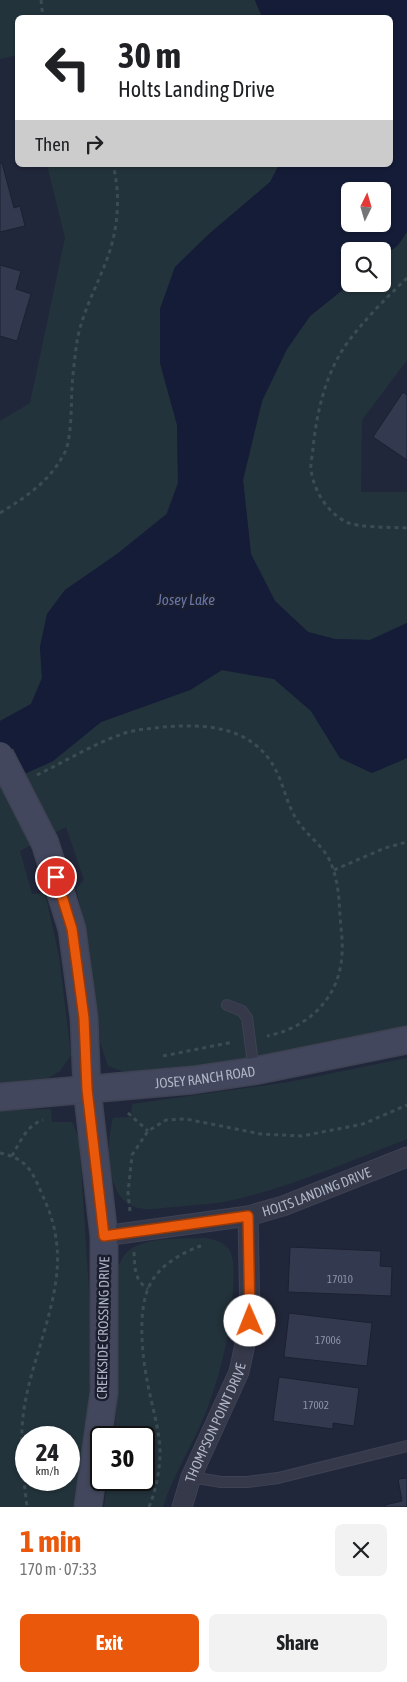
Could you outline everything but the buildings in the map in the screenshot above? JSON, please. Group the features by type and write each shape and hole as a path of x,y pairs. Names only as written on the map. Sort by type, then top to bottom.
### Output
{"street":[{"name":"CREEKSIDE CROSSING DRIVE","path":"0,755 45,843 72,929 84,1018 87,1089 104,1236 104,1392 88,1507"},
{"name":"JOSEY RANCH ROAD","path":"0,1096 193,1080 254,1071 407,1040"},
{"name":"HOLTS LANDING DRIVE","path":"104,1236 248,1216 283,1206 407,1157"},
{"name":"THOMPSON POINT DRIVE","path":"182,1507 191,1477 239,1372 250,1321 248,1216"}],"lane":[{"path":"227,1005 242,1011 247,1018 254,1071"},
{"path":"191,1477 221,1482 247,1482 278,1478 407,1446"}],"path":[{"path":"41,0 43,15"},
{"path":"0,512 32,493 47,478 65,453 70,427 77,339 90,300 108,257 115,226 118,192 113,167"},
{"path":"407,278 365,322 345,347 332,371 319,407 311,469 324,503 337,516 348,522 368,526 407,528"},
{"path":"34,776 111,738 128,732 164,727 203,726 219,727 232,731 253,743 269,758 280,777 292,811 300,824 325,853 334,870 339,888 342,955 338,976 322,1006 310,1018 295,1028 278,1034 162,1056"},
{"path":"334,870 385,848 407,842"},
{"path":"148,1289 139,1283 136,1274 128,1193 132,1155 148,1131 161,1123 174,1119 186,1119 261,1134 302,1136 363,1124 407,1105"},
{"path":"128,1113 148,1131"},
{"path":"12,1156 23,1136 34,1123 49,1119"},
{"path":"0,1153 12,1156 27,1165 35,1177 50,1213 58,1257 56,1284 24,1408 22,1441 23,1479 27,1507"},
{"path":"149,1507 154,1495 158,1475 160,1451 146,1378 142,1331 143,1310 148,1289 158,1272 191,1249 205,1245"}],"shaded area":[{"path":"0,0 255,0 261,15 15,15 15,55 0,59"},
{"path":"47,167 278,167 270,182 209,234 175,267 160,309 160,363 177,425 178,483 166,514 117,554 65,590 47,614 40,647 42,678 31,704 0,721 0,421 30,403 65,238"},
{"path":"407,232 407,360 362,420 361,492 407,492 407,623 370,640 335,639 308,632 275,601 251,554 243,480 262,401 287,349 310,316 341,291 391,292 391,251 398,245"},
{"path":"222,670 274,679 311,711 340,758 372,773 407,758 407,1029 343,1044 152,1072 130,1074 108,1066 100,1042 89,945 76,888 84,880 66,827 20,851 32,894 45,893 59,956 71,1055 60,1071 42,1082 0,1083 0,785 53,761 101,722 190,690"},
{"path":"407,1058 407,1139 304,1179 224,1202 144,1209 135,1207 125,1201 118,1193 110,1168 109,1141 113,1118 131,1117 132,1104 289,1082"},
{"path":"51,1109 52,1122 72,1122 79,1138 92,1337 88,1420 80,1474 80,1426 15,1426 15,1491 77,1491 75,1507 0,1507 0,1110"},
{"path":"204,1238 215,1240 223,1244 232,1256 234,1272 232,1308 218,1376 201,1424 176,1475 163,1507 104,1507 106,1491 155,1491 155,1426 115,1426 118,1389 118,1266 126,1253 133,1248 152,1241"}],"water":[{"name":"Josey Lake","path":"255,0 407,0 407,232 398,245 391,251 391,242 341,242 341,291 310,316 287,349 262,401 243,480 251,554 275,601 308,632 335,639 370,640 407,623 407,758 372,773 340,758 311,711 274,679 222,670 190,690 101,722 53,761 0,785 0,721 31,704 42,678 40,647 47,614 65,590 117,554 167,514 178,483 177,425 160,363 160,309 175,267 209,234 270,182 278,167 393,167 393,15 261,15"}],"route":[{"path":"56,877 72,929 84,1018 87,1089 104,1236 248,1216 250,1321"}]}
